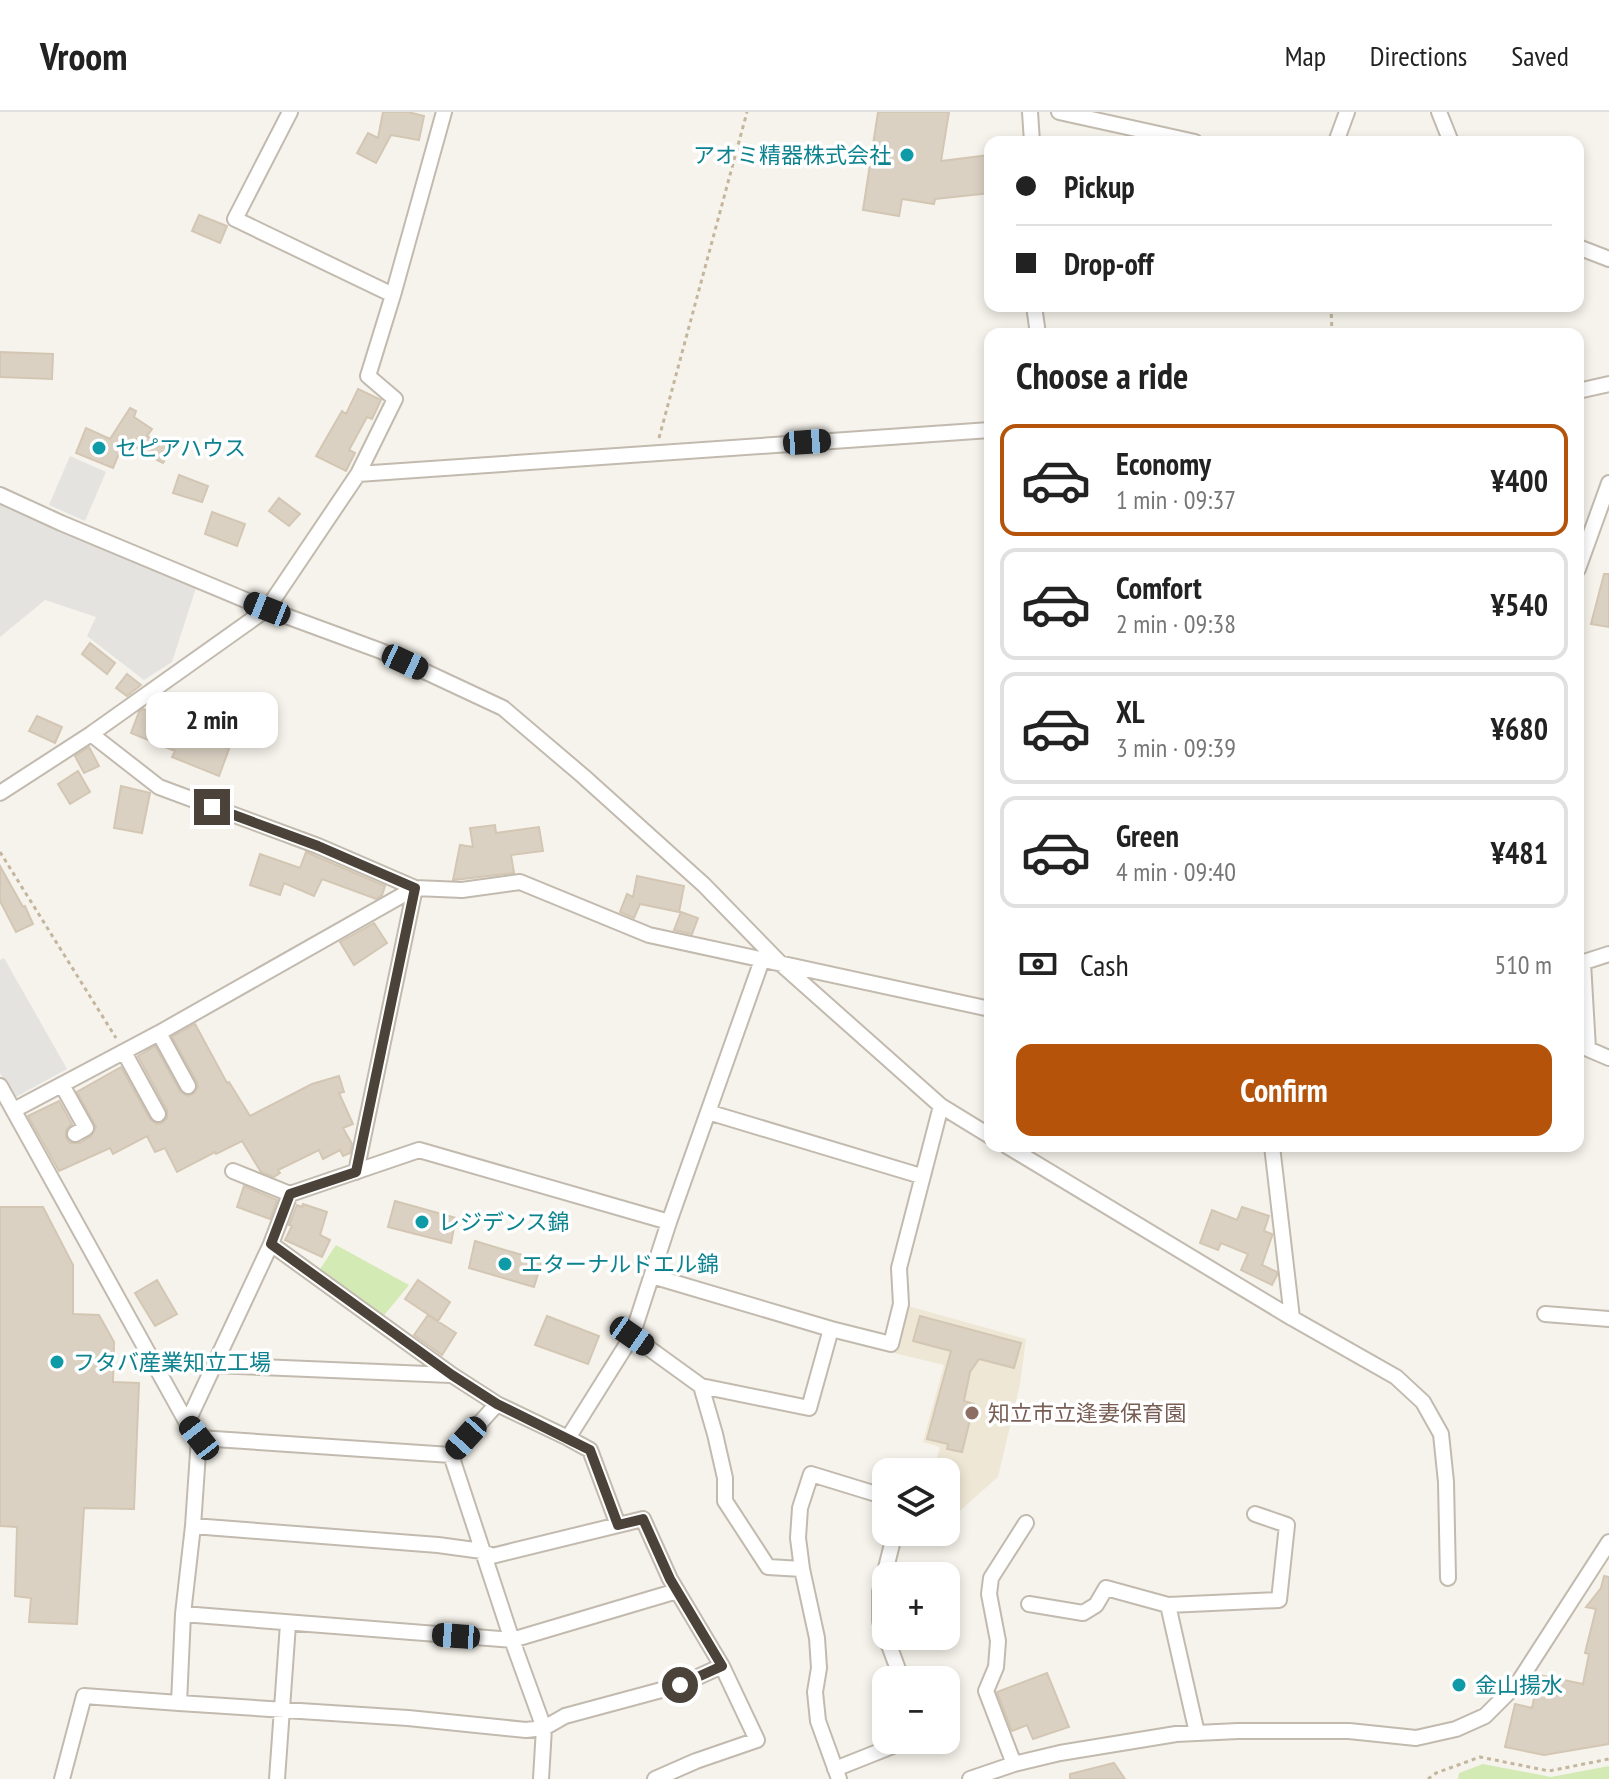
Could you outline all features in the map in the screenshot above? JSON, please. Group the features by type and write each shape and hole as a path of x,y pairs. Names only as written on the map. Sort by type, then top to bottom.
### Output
{"street":[{"path":"290,112 235,219 393,295"},
{"path":"0,793 91,734 267,609 358,474 395,399 368,376 444,112"},
{"path":"1030,112 1032,136"},
{"path":"1059,112 1168,136"},
{"path":"1338,136 1347,112"},
{"path":"1439,112 1449,136"},
{"path":"1584,249 1609,259"},
{"path":"1584,390 1609,384"},
{"path":"358,474 984,430"},
{"path":"1584,552 1609,483"},
{"path":"0,495 267,609 381,651 503,708 704,885 780,963 941,1106 984,1132"},
{"path":"91,734 159,787 318,846 415,888 462,890 520,882 649,935 984,1008"},
{"path":"14,1110 159,1033 415,888"},
{"path":"356,1172 415,888"},
{"path":"1584,963 1609,954"},
{"path":"568,1438 632,1336 762,960"},
{"path":"1584,1006 1588,1049 1609,1058"},
{"path":"159,1033 188,1086"},
{"path":"124,1052 158,1114"},
{"path":"62,1085 86,1128 75,1134"},
{"path":"0,1086 187,1423 199,1438 183,1614 179,1703"},
{"path":"652,1276 891,1344 901,1304 899,1268 941,1106"},
{"path":"708,1112 921,1176"},
{"path":"233,1171 290,1194 419,1150 669,1222"},
{"path":"1017,1152 1396,1377 1423,1402 1441,1434 1446,1482 1448,1578"},
{"path":"1273,1152 1292,1318"},
{"path":"187,1423 271,1244 290,1194"},
{"path":"271,1244 452,1375 497,1404 590,1450 618,1525"},
{"path":"1545,1314 1609,1319"},
{"path":"632,1336 701,1386 809,1408 831,1329"},
{"path":"214,1365 452,1375"},
{"path":"701,1386 725,1478 725,1501 768,1567 802,1569"},
{"path":"451,1455 497,1404"},
{"path":"199,1438 451,1455"},
{"path":"451,1455 544,1728 541,1779"},
{"path":"872,1493 811,1474 800,1508 798,1538 817,1638 819,1668 815,1692 818,1721 837,1774 879,1754"},
{"path":"1029,1604 1083,1613 1096,1605 1106,1588 1168,1605 1279,1600 1287,1525 1255,1514"},
{"path":"193,1526 438,1545 482,1551 492,1556 643,1519 677,1591 722,1666 757,1740 655,1779"},
{"path":"1014,1764 986,1691 996,1667 998,1641 989,1594 991,1578 1026,1523"},
{"path":"970,1779 1060,1753 1176,1734 1349,1731 1416,1738 1456,1729 1485,1716 1518,1683 1609,1542"},
{"path":"892,1546 880,1592 880,1621 897,1666"},
{"path":"183,1614 512,1640 677,1591"},
{"path":"1168,1605 1197,1733"},
{"path":"277,1779 288,1624"},
{"path":"62,1779 84,1696 408,1718 526,1730 544,1728 565,1716 680,1685 722,1666"}],"path":[{"path":"654,453 747,112"},
{"path":"0,852 124,1052"},
{"path":"1428,1779 1436,1773 1480,1757 1549,1771 1609,1759"}],"shaded area":[{"path":"70,456 106,472 85,521 49,505"},
{"path":"0,504 196,588 172,662 144,680 87,636 96,617 45,600 0,637"},
{"path":"4,958 67,1069 14,1098 0,1073 0,960"},
{"name":"知立市立逢妻保育園","path":"908,1306 1026,1339 1020,1384 998,1477 960,1511 960,1458 937,1458 940,1447 923,1442 944,1365 894,1353"}],"green space":[{"path":"336,1245 409,1285 381,1319 318,1272"},
{"path":"1483,1764 1551,1777 1609,1766 1609,1779 1458,1779 1459,1773"}],"building":[{"path":"383,112 408,112 424,116 419,140 391,135 376,163 357,153 368,133 378,138"},
{"name":"アオミ精器株式会社","path":"878,112 949,112 941,161 984,156 984,194 935,199 934,204 902,199 899,216 863,210"},
{"path":"199,215 227,226 220,243 192,231"},
{"path":"0,352 53,354 52,379 0,377"},
{"path":"358,389 381,400 372,419 367,417 349,450 355,453 346,471 316,456 342,411 346,414"},
{"path":"130,408 136,411 134,417 152,429 147,436 171,450 163,463 125,439 113,468 76,453 86,428 110,439"},
{"path":"179,475 208,486 202,502 173,493"},
{"path":"279,498 300,514 289,526 269,511"},
{"path":"212,512 245,524 237,546 205,534"},
{"path":"1604,574 1609,574 1609,627 1591,624"},
{"path":"90,643 115,663 107,674 82,654"},
{"path":"127,674 141,685 127,696 116,688"},
{"path":"143,709 179,724 177,728 229,749 219,776 172,757 175,751 131,733"},
{"path":"37,716 62,727 55,743 29,731"},
{"path":"89,747 99,766 84,773 75,756"},
{"path":"78,771 90,792 70,804 58,784"},
{"path":"121,786 150,793 142,833 114,828"},
{"path":"495,825 496,833 539,827 543,851 511,855 514,873 453,880 460,845 473,847 470,828"},
{"path":"306,852 385,886 382,895 376,899 322,879 314,896 284,883 280,895 250,885 260,854 300,868"},
{"path":"0,866 33,924 16,932 0,901"},
{"path":"637,876 684,886 679,912 640,904 634,918 620,912 627,894 633,897"},
{"path":"681,912 698,918 692,934 674,930"},
{"path":"374,923 387,943 354,965 340,942"},
{"path":"195,1024 227,1083 250,1116 312,1084 339,1076 344,1092 339,1093 353,1124 343,1128 352,1144 350,1153 343,1156 340,1150 323,1159 319,1150 278,1170 280,1173 274,1177 261,1172 242,1141 177,1172 165,1148 155,1152 147,1136 113,1154 110,1148 59,1171 28,1116 59,1101 72,1124 66,1130 66,1138 70,1143 80,1143 91,1136 96,1127 77,1092 121,1067 150,1119 157,1124 162,1123 167,1118 167,1110 138,1056 155,1046 180,1091 187,1096 193,1094 198,1087 197,1082 172,1037"},
{"path":"244,1186 277,1200 270,1219 237,1207"},
{"name":"レジデンス錦","path":"395,1201 456,1218 451,1243 388,1227"},
{"path":"303,1204 327,1212 320,1235 330,1240 322,1257 285,1240 297,1205 302,1207"},
{"name":"フタバ産業知立工場","path":"0,1207 43,1207 73,1265 73,1314 99,1315 114,1342 113,1382 139,1383 134,1509 84,1508 77,1624 29,1622 31,1598 15,1596 17,1527 0,1526"},
{"path":"1242,1207 1269,1216 1264,1231 1272,1236 1262,1265 1277,1272 1272,1285 1241,1270 1248,1254 1221,1243 1218,1250 1200,1243 1212,1210 1237,1220"},
{"name":"エターナルドエル錦","path":"475,1241 542,1261 534,1287 469,1268"},
{"path":"157,1280 177,1314 155,1326 135,1293"},
{"path":"418,1280 450,1302 438,1321 405,1299"},
{"path":"428,1315 456,1333 442,1355 414,1335"},
{"path":"547,1316 599,1336 588,1364 535,1345"},
{"path":"920,1316 1021,1343 1014,1368 979,1359 970,1372 964,1401 974,1404 962,1452 947,1449 948,1444 927,1439 951,1351 913,1341"},
{"path":"1604,1576 1609,1577 1609,1744 1544,1755 1505,1747 1515,1704 1532,1708 1539,1675 1583,1684 1589,1654 1585,1653 1596,1609 1586,1607 1601,1588"},
{"path":"1047,1673 1069,1727 1033,1739 1027,1725 1012,1731 997,1692"},
{"path":"1114,1763 1125,1779 1070,1779 1070,1774"}],"place":[{"name":"アオミ精器株式会社","path":"907,155"},
{"name":"セピアハウス","path":"99,448"},
{"name":"レジデンス錦","path":"422,1222"},
{"name":"エターナルドエル錦","path":"505,1264"},
{"name":"フタバ産業知立工場","path":"57,1362"},
{"name":"知立市立逢妻保育園","path":"972,1413"},
{"name":"金山揚水","path":"1459,1685"}],"route":[{"path":"212,807 318,846 415,888 356,1172 290,1194 271,1244 452,1375 497,1404 590,1450 618,1525 643,1519 670,1579 722,1666 680,1685"}]}
